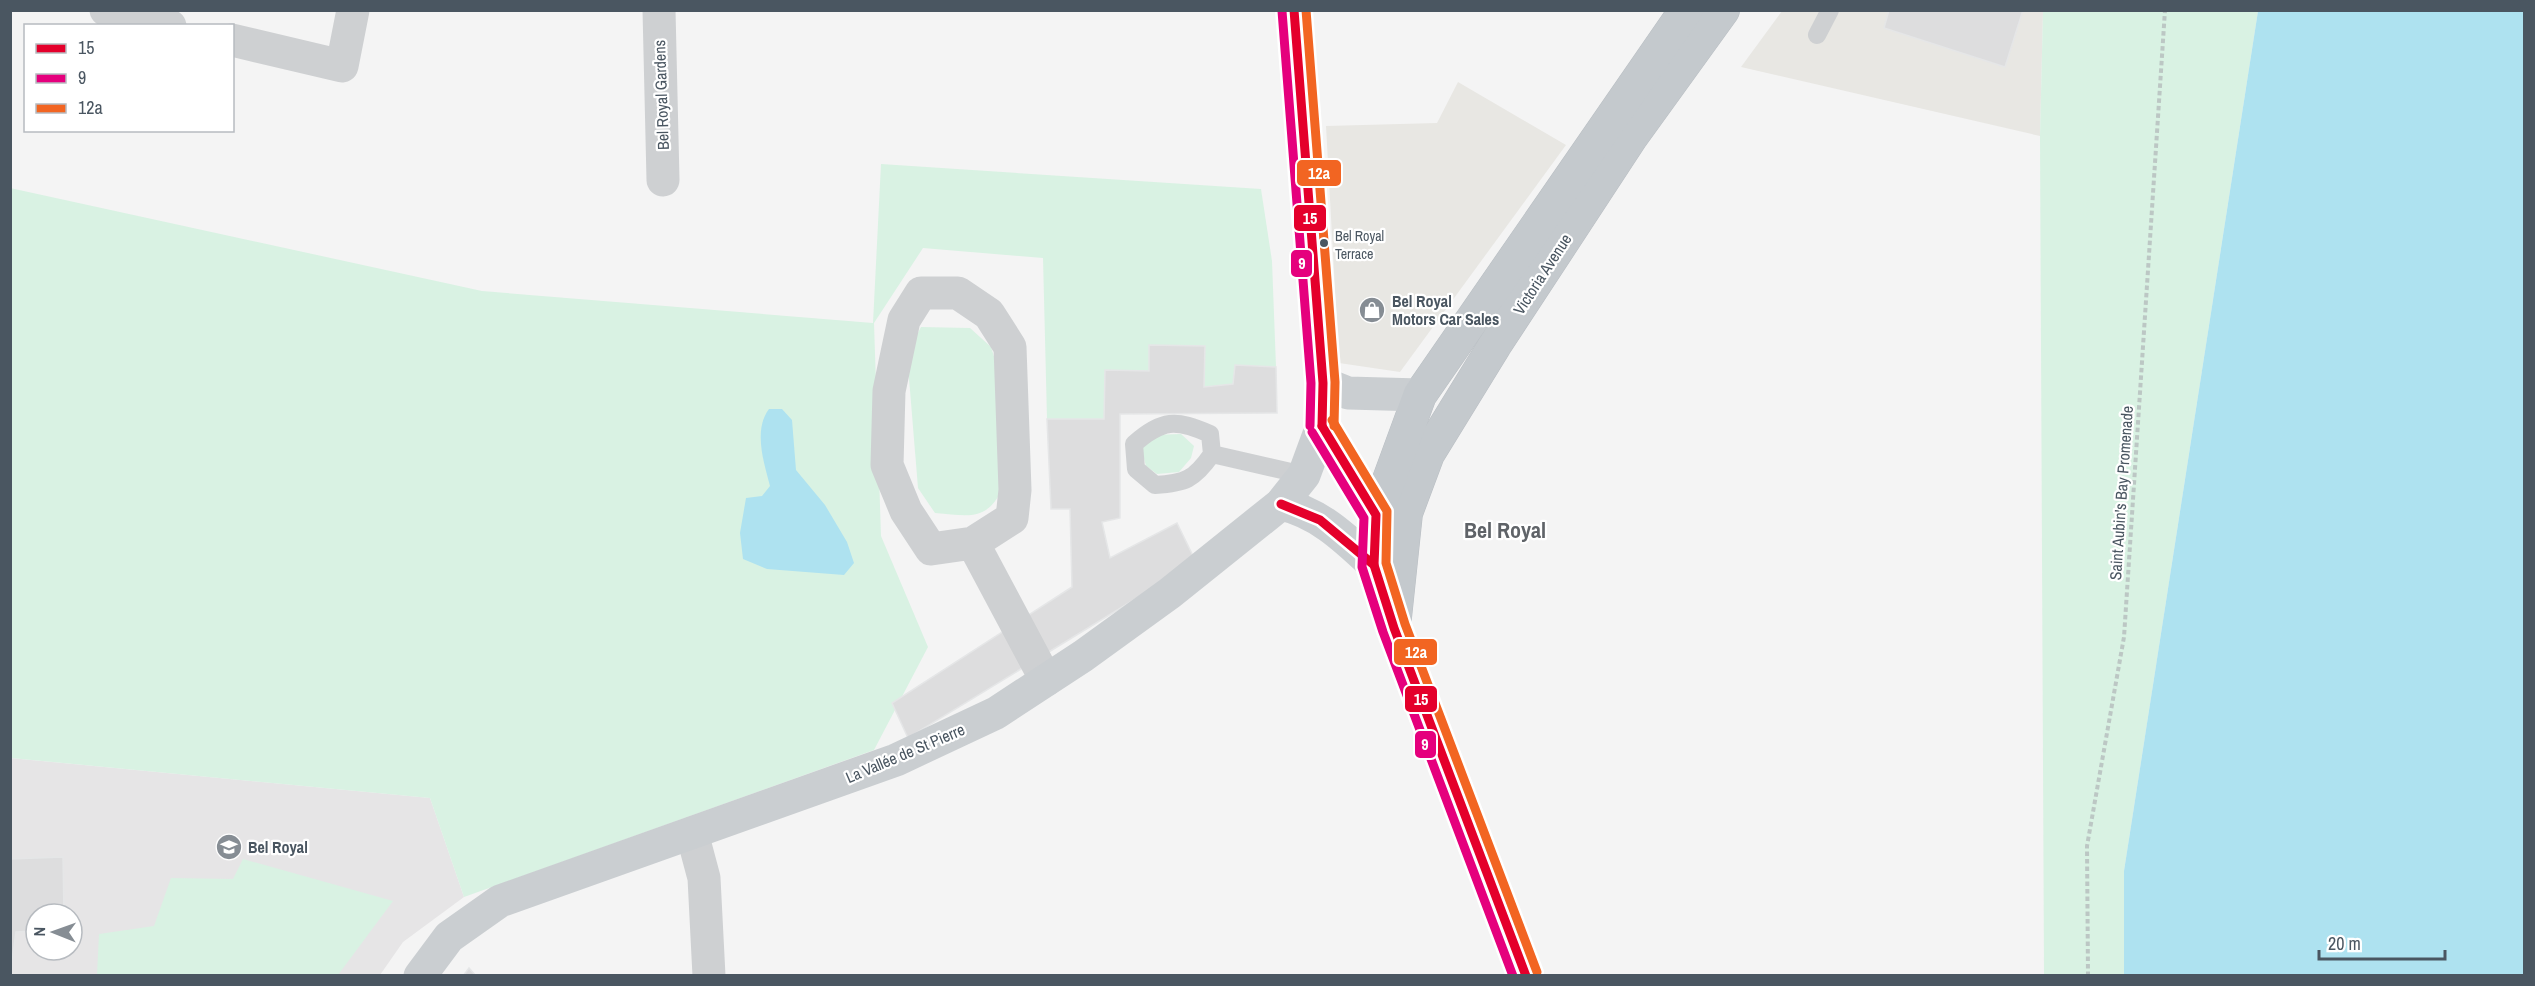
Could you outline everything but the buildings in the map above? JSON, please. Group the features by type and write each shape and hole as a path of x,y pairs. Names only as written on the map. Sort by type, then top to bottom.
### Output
{"highway":[{"name":"Victoria Avenue","path":"1526,975 1394,628 1374,565 1376,515 1420,395 1686,10"},
{"name":"Victoria Avenue","path":"1394,628 1406,513 1428,454 1495,345 1632,135 1723,10"}],"main road":[{"name":"La Vallée de St Pierre","path":"420,975 449,937 500,902 896,760 996,713 1170,593 1281,504 1304,475 1322,426 1323,383 1293,10"},
{"path":"1323,383 1348,393 1420,395"},
{"path":"1281,504 1299,508 1333,527 1374,565"}],"street":[{"path":"106,10 162,24"},
{"path":"234,40 342,66 353,10"},
{"name":"Bel Royal Gardens","path":"658,10 663,180"},
{"path":"921,292 958,293 989,314 1010,347 1016,490 1011,518 973,543 931,549 906,511 887,465 889,391 904,320 921,292"},
{"path":"973,543 1046,680"},
{"path":"692,833 704,878 710,975"}],"lane":[{"path":"1817,35 1830,10"},
{"path":"1322,426 1376,515"},
{"path":"1212,454 1304,475"}],"path":[{"name":"Saint Aubin's Bay Promenade","path":"2088,975 2087,846 2124,637 2165,10"}],"shaded area":[{"path":"1782,11 2043,11 2040,136 1741,67"},
{"path":"1458,82 1566,145 1400,372 1339,363 1326,126 1437,123"},
{"name":"Bel Royal","path":"10,758 430,798 464,897 403,942 380,975 11,975"}],"green space":[{"path":"2043,11 2258,11 2124,871 2124,975 2044,975 2040,136"},
{"path":"881,164 1261,189 1272,261 1276,367 1235,365 1233,384 1204,387 1205,346 1150,345 1149,371 1105,370 1104,419 1047,419 1043,258 923,248 874,323 881,536 928,647 874,750 464,897 430,798 11,758 10,188 482,291 873,323"},
{"path":"921,327 970,328 991,347 997,366 1004,486 991,506 976,514 935,513 918,488 907,354"},
{"path":"1181,434 1194,446 1191,458 1179,472 1157,474 1146,466 1141,448 1153,435"},
{"path":"243,859 393,901 338,975 97,975 99,934 154,926 171,878 233,879"}],"water":[{"path":"2258,11 2524,11 2524,975 2124,975 2124,871"},
{"path":"769,409 782,409 792,420 796,470 825,505 847,542 854,563 844,575 767,569 743,559 740,533 746,498 762,496 770,486 761,447 764,417"}],"transit line":[{"name":"15","path":"1294,10 1323,383 1322,426"},
{"name":"12a","path":"1306,10 1335,382 1334,426"},
{"name":"9","path":"1282,11 1311,383 1310,426"},
{"name":"12a","path":"1332,420 1387,511 1386,563 1405,624 1537,972"},
{"name":"15","path":"1322,426 1376,515 1374,565 1394,628 1526,976"},
{"name":"9","path":"1312,432 1364,518 1362,567 1383,632 1513,976"},
{"name":"15","path":"1281,504 1320,520 1374,565"}],"place":[{"name":"Bel Royal Terrace","path":"1324,243"},
{"name":"Bel Royal Motors Car Sales","path":"1372,310"},
{"name":"Bel Royal","path":"229,847"}],"district":[{"name":"Bel Royal","path":"1505,530"}]}
